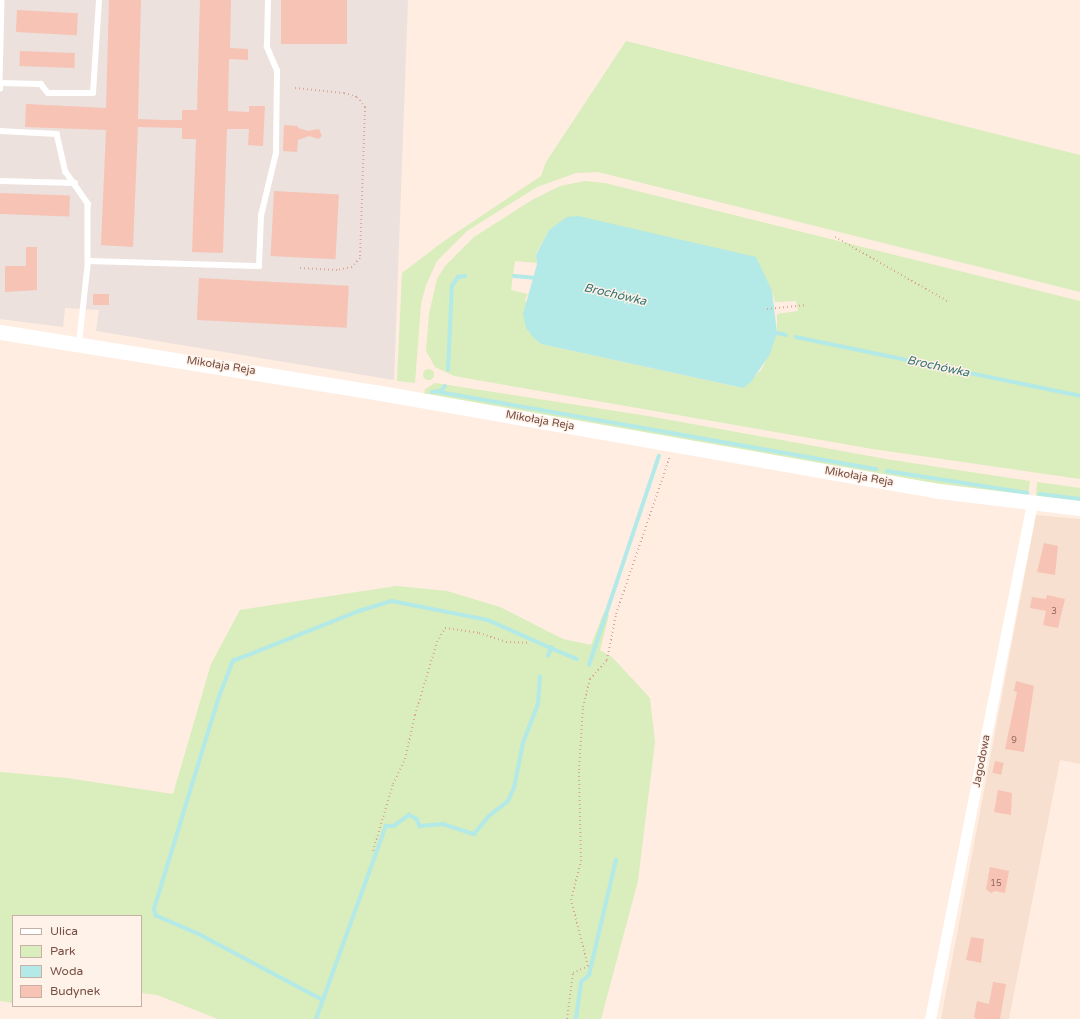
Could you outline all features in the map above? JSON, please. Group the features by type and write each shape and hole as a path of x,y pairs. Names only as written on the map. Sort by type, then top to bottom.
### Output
{"street":[{"name":"Mikołaja Reja","path":"0,332 79,343 674,444 939,491 1080,508"},
{"name":"Jagodowa","path":"930,1019 1032,503"}],"lane":[{"path":"0,90 2,0"},
{"path":"0,83 41,84 48,93 93,93 99,0"},
{"path":"88,261 259,266 261,216 276,153 277,71 267,47 268,0"},
{"path":"0,132 57,134 61,160 66,172 88,204 90,217 88,261 79,343"},
{"path":"0,181 74,183"}],"path":[{"path":"295,88 344,93 357,97 365,107 360,258 352,267 337,270 300,268"},
{"path":"835,237 948,302"},
{"path":"767,309 807,305"},
{"path":"567,1019 573,973 588,966 571,900 581,861 579,770 583,707 590,679 607,660 616,614 674,444"},
{"path":"373,851 393,784 405,759 415,715 437,642 445,628 479,633 506,642 529,643"}],"shaded area":[{"path":"0,0 408,0 394,380 96,331 99,310 65,308 63,327 0,319"},
{"path":"1036,515 1080,519 1080,764 1060,760 1009,1019 941,1019"}],"green space":[{"path":"626,41 1080,155 1080,292 598,172 576,173 537,187 467,231 437,261 426,285 421,304 415,383 397,381 402,273 444,241 541,176 546,162"},
{"path":"585,181 605,183 1080,301 1080,479 873,449 454,376 435,367 426,351 429,314 437,279 445,266 474,237 532,200 560,186","holes":["549,230 772,291 775,302 796,301 798,311 777,314 777,333 762,369 743,388 541,344 525,299 528,294 511,290 515,261 537,263 536,254"]},
{"path":"428,368 432,370 434,374 432,378 428,380 424,378 422,374 424,370"},
{"path":"435,383 648,416 886,459 1030,481 1028,495 946,488 424,394 425,389"},
{"path":"1037,482 1080,488 1080,502 1038,498 1036,495"},
{"path":"396,586 447,591 500,607 563,639 591,645 604,612 609,615 600,650 612,657 650,698 655,742 638,881 601,1019 218,1019 157,995 142,993 142,915 12,915 12,1003 0,1001 0,772 67,778 173,794 211,664 240,610"}],"water":[{"path":"578,216 756,257 772,291 777,333 770,354 751,382 743,388 541,344 533,337 526,328 523,314 537,264 536,255 549,230 567,217"}],"building":[{"path":"109,0 141,0 138,119 182,120 182,110 197,110 200,0 231,0 230,48 248,49 248,60 229,59 228,111 249,112 249,106 265,106 263,146 248,145 249,129 227,129 223,253 192,252 196,139 182,139 182,128 138,127 133,247 101,245 106,130 25,127 26,104 106,108"},
{"path":"281,0 347,0 347,44 281,44"},
{"path":"17,10 78,13 77,35 16,32"},
{"path":"20,51 75,53 74,68 19,66"},
{"path":"284,125 298,126 298,128 308,131 319,129 322,136 318,139 309,136 298,140 297,152 283,151"},
{"path":"274,191 339,194 336,259 271,256"},
{"path":"0,193 70,195 69,216 0,214"},
{"path":"26,247 37,247 37,290 5,292 5,266 26,266"},
{"path":"199,278 349,286 347,328 197,320"},
{"path":"93,294 109,294 109,305 93,305"},
{"path":"1044,543 1058,546 1055,575 1037,572"},
{"path":"1047,595 1065,599 1058,628 1043,625 1046,611 1030,608 1032,597 1046,599"},
{"path":"1016,681 1034,686 1024,752 1005,749 1017,692 1014,691"},
{"path":"995,761 1004,763 1001,775 992,773"},
{"path":"998,790 1012,793 1011,815 994,812"},
{"path":"990,867 1009,871 1005,893 995,891 991,893 986,889"},
{"path":"971,937 984,939 981,963 966,960"},
{"path":"993,982 1006,984 1000,1019 977,1019 974,1017 977,1001 989,1004"}],"waterway":[{"name":"Brochówka","path":"448,370 452,286 458,277 465,276"},
{"name":"Brochówka","path":"514,276 537,278"},
{"name":"Brochówka","path":"773,332 786,335"},
{"name":"Brochówka","path":"796,337 1080,396"},
{"name":"Brochówka","path":"432,392 441,391 445,386"},
{"path":"439,392 876,469"},
{"path":"589,665 659,456"},
{"path":"887,471 1027,493"},
{"path":"1040,494 1080,499"},
{"path":"322,1000 200,935 156,916 154,909 219,697 233,661 359,611 392,601 488,620 551,648"},
{"path":"548,656 551,648 577,659"},
{"path":"316,1019 386,826 394,826 409,815 417,819 420,826 443,824 474,834 489,816 508,801 514,788 523,743 538,704 540,677"},
{"path":"576,1019 581,982 589,975 616,860"}]}
